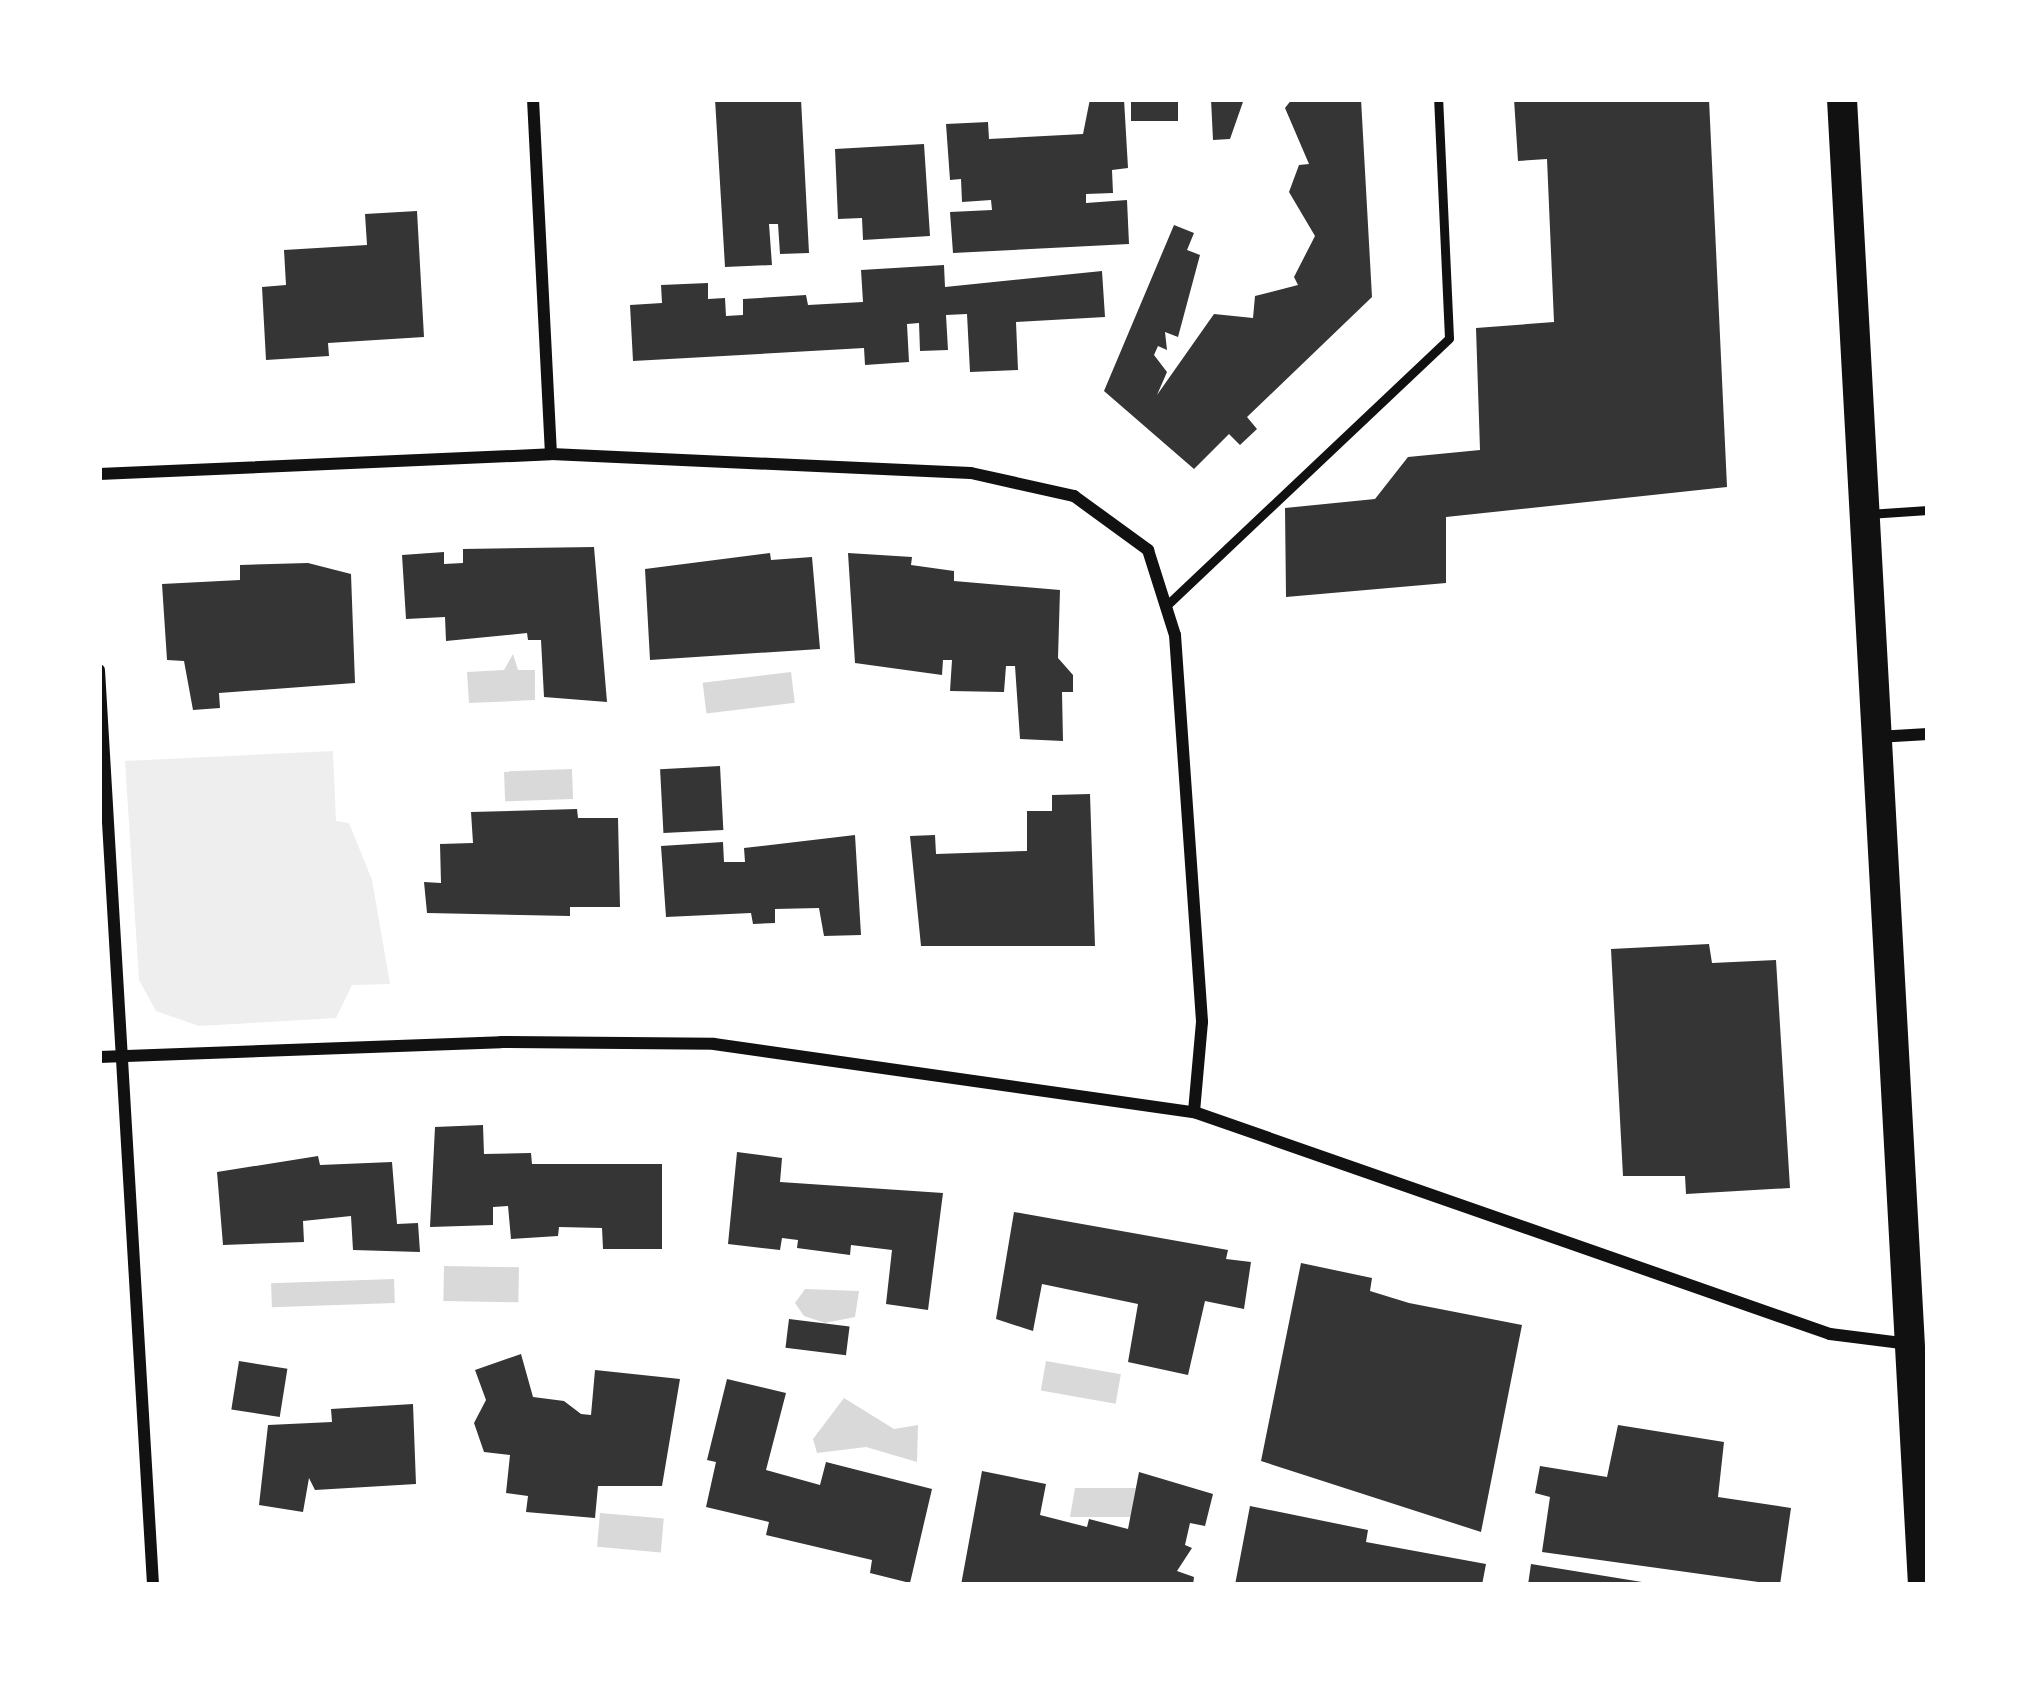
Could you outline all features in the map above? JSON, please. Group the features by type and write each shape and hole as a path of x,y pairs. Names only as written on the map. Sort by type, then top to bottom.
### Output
{"main road":[{"path":"1842,99 1923,1585"}],"street":[{"path":"533,99 551,454"},
{"path":"99,474 551,454 971,473 1074,496 1148,550 1167,605 1202,1022 1194,1112"},
{"path":"99,670 153,1585"},
{"path":"1875,737 1928,734"},
{"path":"99,1058 501,1042 714,1044 1194,1112 1830,1334 1912,1344"}],"lane":[{"path":"1167,605 1449,338 1438,99"},
{"path":"1864,514 1928,510"}],"shaded area":[{"path":"513,654 518,670 535,670 535,700 469,703 467,672 504,670"},
{"path":"791,672 795,703 706,714 703,683"},
{"path":"333,751 336,821 349,823 372,880 390,984 352,985 336,1018 199,1026 156,1011 139,980 125,761"},
{"path":"572,769 573,799 505,801 504,771"},
{"path":"444,1266 519,1267 518,1302 443,1301"},
{"path":"394,1279 395,1303 272,1307 271,1283"},
{"path":"805,1289 859,1291 855,1317 825,1323 804,1316 795,1303"},
{"path":"1046,1361 1121,1374 1116,1404 1041,1391"},
{"path":"844,1398 894,1429 918,1425 917,1462 866,1447 817,1453 813,1439"},
{"path":"1075,1488 1136,1488 1131,1517 1070,1517"},
{"path":"600,1513 664,1519 661,1552 597,1547"}],"building":[{"path":"715,99 801,99 809,253 780,254 778,224 769,224 772,265 725,267"},
{"path":"1090,99 1124,99 1128,168 1112,170 1113,193 1086,194 1086,203 1127,200 1129,244 953,253 950,212 992,210 991,200 962,202 961,179 950,180 946,124 988,122 989,139 1083,134"},
{"path":"1131,99 1178,99 1178,121 1131,121"},
{"path":"1211,99 1244,99 1230,139 1213,140"},
{"path":"1292,99 1361,99 1372,297 1247,417 1257,429 1240,445 1229,434 1194,469 1104,391 1174,225 1194,233 1187,250 1200,255 1178,337 1165,332 1167,350 1158,346 1154,355 1167,372 1157,395 1214,314 1253,318 1255,296 1298,285 1294,277 1315,236 1289,192 1299,165 1309,164 1285,108"},
{"path":"1514,99 1709,99 1727,487 1446,517 1446,583 1286,597 1285,508 1375,499 1408,457 1480,450 1476,328 1554,322 1547,159 1518,161"},
{"path":"924,144 930,236 863,240 862,218 838,219 835,149"},
{"path":"417,211 424,337 328,343 329,356 266,360 262,287 286,285 284,250 367,245 365,214"},
{"path":"944,265 945,287 1102,271 1105,317 1016,322 1018,370 970,372 967,314 946,315 948,350 920,351 919,323 907,324 909,362 865,365 864,348 633,361 630,305 662,303 661,285 708,283 708,299 725,298 726,316 743,315 743,299 806,295 808,305 863,302 861,270"},
{"path":"594,547 607,702 544,697 541,640 528,640 527,633 446,641 445,617 406,619 402,555 444,552 444,564 463,563 463,549"},
{"path":"770,553 771,560 812,557 820,649 650,660 645,569"},
{"path":"848,553 912,557 911,565 954,571 954,581 1060,590 1058,658 1073,675 1073,692 1062,692 1063,741 1020,739 1015,666 1006,666 1004,692 950,691 952,660 943,660 942,675 855,663"},
{"path":"308,563 351,574 355,683 219,693 220,708 193,710 184,661 167,660 162,584 240,580 240,565"},
{"path":"720,766 723,830 663,833 660,769"},
{"path":"1090,794 1095,946 921,946 910,836 935,835 936,854 1027,851 1027,811 1052,811 1052,795"},
{"path":"577,809 578,818 618,818 620,907 570,907 570,916 427,913 424,882 441,883 440,844 473,843 471,812"},
{"path":"855,835 861,935 824,936 819,908 775,909 775,923 753,924 751,913 666,917 661,846 723,842 724,862 745,862 744,848"},
{"path":"1709,944 1712,963 1776,960 1790,1188 1686,1194 1685,1176 1623,1176 1611,949"},
{"path":"483,1125 484,1154 531,1153 532,1164 662,1164 662,1249 603,1249 602,1228 559,1227 558,1236 511,1239 508,1206 493,1207 493,1225 430,1227 435,1127"},
{"path":"737,1152 782,1158 780,1182 943,1193 928,1310 886,1304 892,1250 851,1245 850,1255 797,1248 798,1240 782,1238 780,1250 728,1244"},
{"path":"318,1156 320,1165 392,1162 397,1224 418,1223 420,1252 353,1250 351,1216 303,1221 304,1242 223,1245 217,1172"},
{"path":"1014,1212 1228,1250 1226,1259 1251,1262 1244,1309 1205,1301 1188,1375 1128,1362 1138,1304 1042,1284 1033,1331 996,1319"},
{"path":"1301,1263 1372,1278 1370,1291 1409,1303 1522,1325 1481,1532 1261,1461"},
{"path":"789,1319 850,1326 846,1355 785,1348"},
{"path":"521,1354 533,1397 564,1401 581,1414 591,1415 595,1370 680,1379 662,1486 598,1486 595,1518 526,1512 528,1496 506,1493 510,1455 484,1452 474,1423 486,1400 475,1370"},
{"path":"239,1361 287,1369 280,1417 231,1409"},
{"path":"727,1379 786,1393 766,1470 820,1485 826,1462 932,1489 910,1583 870,1573 872,1560 766,1535 769,1522 706,1507 716,1462 707,1460"},
{"path":"413,1404 416,1484 315,1490 309,1478 303,1512 259,1505 268,1425 332,1422 331,1409"},
{"path":"1618,1425 1724,1442 1718,1497 1791,1508 1780,1585 1542,1552 1550,1497 1535,1493 1540,1466 1607,1477"},
{"path":"982,1471 1046,1484 1040,1515 1087,1527 1089,1519 1128,1529 1139,1472 1213,1494 1205,1526 1190,1523 1185,1545 1192,1548 1177,1571 1194,1577 1193,1585 961,1585"},
{"path":"1250,1506 1368,1530 1366,1542 1486,1564 1482,1585 1235,1585"},
{"path":"1531,1564 1642,1582 1642,1585 1528,1585"}]}
